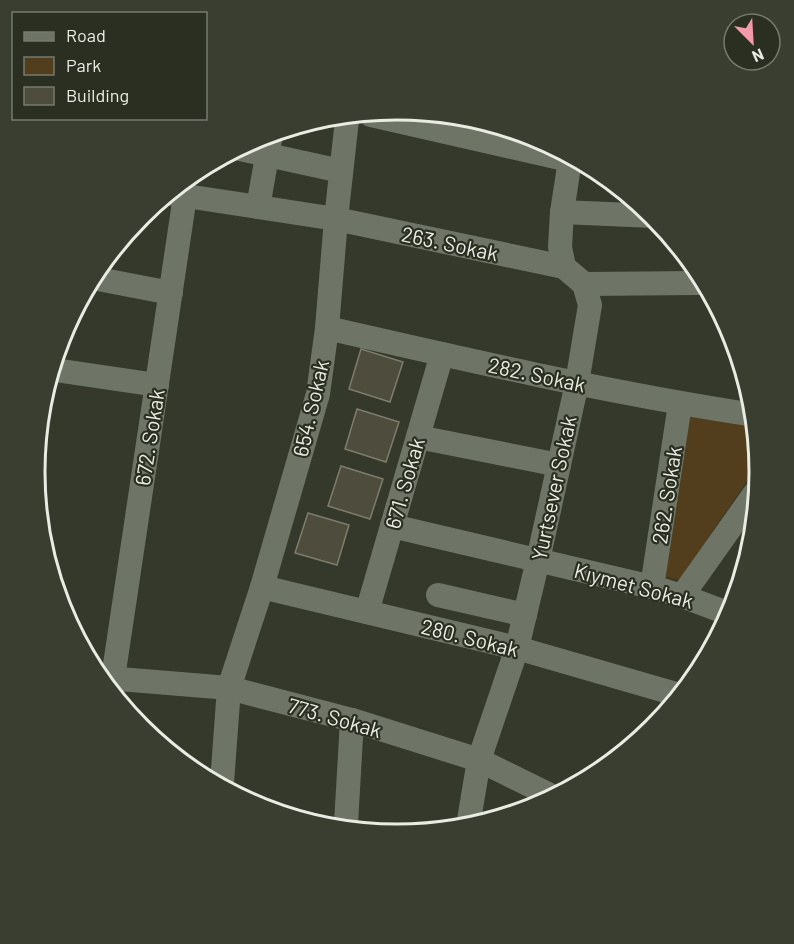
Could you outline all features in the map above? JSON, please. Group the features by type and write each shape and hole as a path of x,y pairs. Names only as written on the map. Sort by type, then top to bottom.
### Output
{"street":[{"path":"394,120 553,156"},
{"name":"654. Sokak","path":"222,778 229,688 262,586 318,394 327,328 346,124"},
{"path":"258,207 269,145 341,171"},
{"path":"569,165 562,212 560,247 564,267 584,284 694,283"},
{"name":"263. Sokak","path":"180,195 336,219 564,267"},
{"name":"672. Sokak","path":"112,678 171,293 179,196"},
{"path":"562,212 635,213"},
{"path":"102,280 171,293"},
{"name":"Yurtsever Sokak","path":"470,816 479,760 517,648 577,383 590,305 584,284"},
{"name":"282. Sokak","path":"327,328 577,383 680,404 744,413"},
{"name":"671. Sokak","path":"367,612 442,354"},
{"path":"60,371 157,385"},
{"name":"262. Sokak","path":"652,587 680,404"},
{"path":"418,437 559,465"},
{"path":"682,596 747,504"},
{"name":"Kıymet Sokak","path":"392,526 652,587 721,610"},
{"name":"280. Sokak","path":"262,586 517,648 671,693"},
{"path":"438,595 525,615"},
{"name":"773. Sokak","path":"114,681 229,688 352,720 479,760 544,792"},
{"path":"346,820 352,720"}],"green space":[{"path":"688,415 746,423 749,479 679,580 662,576"}],"building":[{"path":"361,349 403,362 390,402 349,389"},
{"path":"357,409 399,422 386,462 345,449"},
{"path":"341,466 383,479 370,519 328,506"},
{"path":"308,513 349,525 337,565 295,553"}]}
